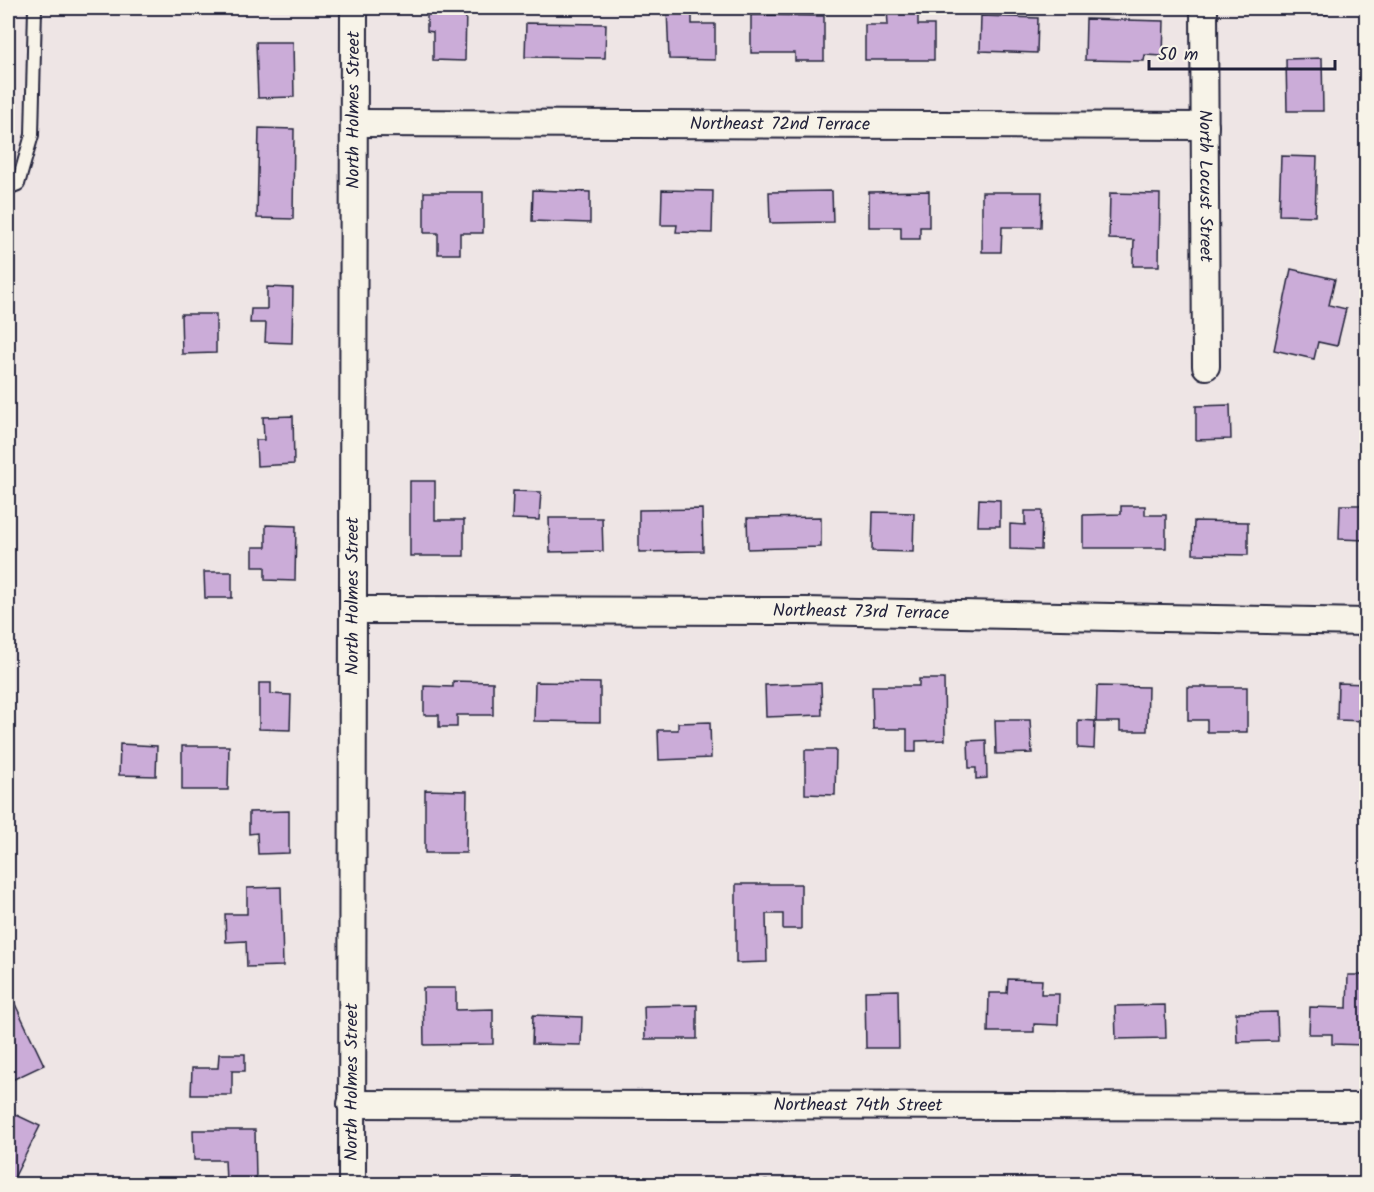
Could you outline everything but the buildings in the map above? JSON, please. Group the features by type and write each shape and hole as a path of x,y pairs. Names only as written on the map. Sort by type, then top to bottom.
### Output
{"street":[{"name":"North Holmes Street","path":"352,1185 355,609 354,8"},
{"name":"North Locust Street","path":"1204,8 1206,366"},
{"name":"Northeast 72nd Terrace","path":"354,123 1205,126"},
{"name":"Northeast 73rd Terrace","path":"355,609 806,611 1366,622"},
{"name":"Northeast 74th Street","path":"351,1104 1366,1107"}],"lane":[{"path":"8,188 18,184 32,135 35,8"}]}
